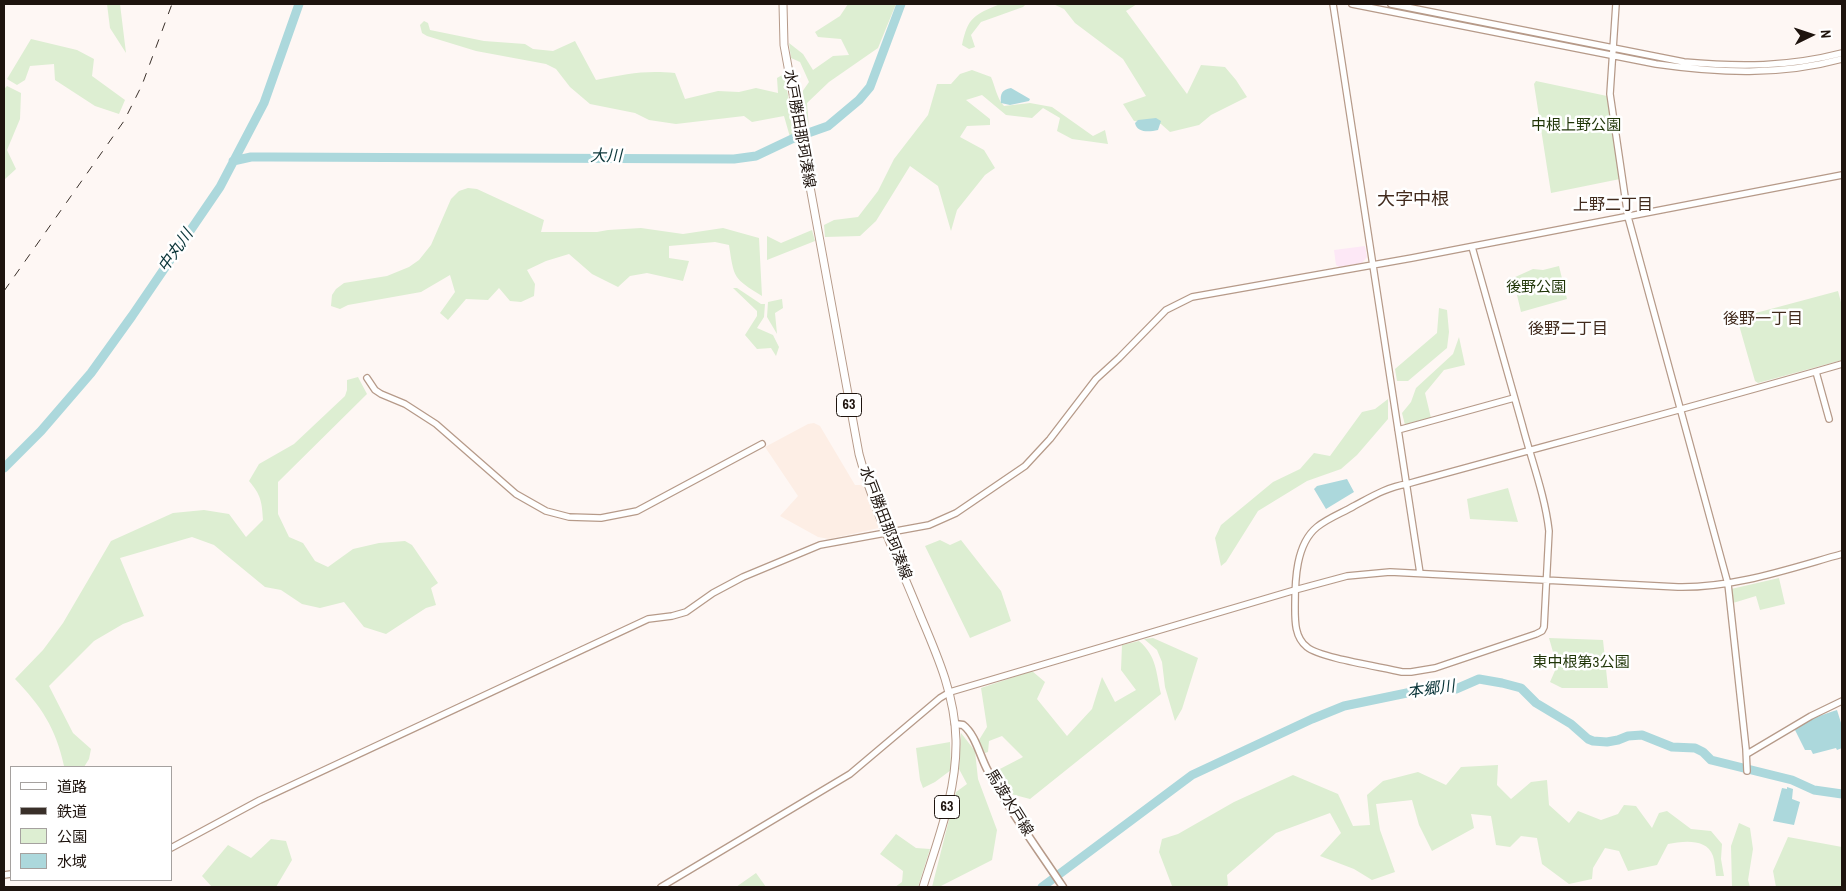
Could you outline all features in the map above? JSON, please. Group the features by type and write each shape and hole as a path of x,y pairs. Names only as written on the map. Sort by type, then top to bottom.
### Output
{"main road":[{"name":"水戸勝田那珂湊線","path":"783,4 784,45 859,454 867,487 942,668 950,692 955,724 956,749 953,783 923,887"},
{"name":"馬渡水戸線","path":"955,724 963,724 969,731 993,780 1063,887"}],"street":[{"path":"1334,4 1420,573"},
{"path":"1352,4 1684,68 1764,72 1815,66 1842,59"},
{"path":"1392,4 1684,62 1726,66 1756,66 1786,64 1842,54"},
{"path":"1616,4 1610,94 1628,217 1728,584 1748,768"},
{"path":"172,847 260,800 648,620 686,612 713,593 743,577 820,545 886,531 929,525 948,517 1018,473 1050,439 1096,379 1120,358 1156,319 1166,310 1180,302 1197,296 1472,247 1842,175"},
{"path":"1472,247 1529,450 1548,522 1544,626 1542,631 1436,668 1411,672 1402,672 1324,655 1308,648 1302,643 1296,629 1295,590 1302,548 1316,527 1379,493 1406,484 1529,450 1816,372 1842,364"},
{"path":"1816,372 1829,419"},
{"path":"367,378 375,390 406,404 436,424 516,494 546,511 569,517 601,518 636,510 762,444"},
{"path":"1398,430 1514,398"},
{"path":"661,887 850,774 940,698 950,692 1295,590 1347,576 1390,572 1686,587 1728,584 1842,554"},
{"path":"1747,754 1811,716 1842,701"}],"shaded area":[{"path":"1365,246 1367,257 1362,263 1339,267 1336,265 1334,250"},
{"path":"814,423 820,426 855,485 863,485 879,528 829,539 818,537 780,516 798,496 765,447 808,424"}],"green space":[{"path":"107,4 120,4 126,53 110,28"},
{"path":"848,4 896,4 878,48 829,82 807,103 809,128 806,129 802,121 797,99 809,82 800,62 791,58 789,43 803,54 813,70 833,56 849,55 841,39 818,37 815,32 840,16"},
{"path":"1000,4 1026,4 1023,7 981,22 971,35 975,47 969,49 962,45 967,28 974,18 978,14"},
{"path":"1053,4 1137,4 1126,11 1187,94 1201,65 1225,67 1247,97 1211,115 1199,125 1170,132 1161,124 1134,121 1123,104 1146,96 1123,59 1075,23 1064,9"},
{"path":"424,21 428,23 430,30 484,41 525,44 533,49 553,51 575,41 596,80 645,72 675,73 685,99 718,91 739,92 756,88 778,93 777,78 784,74 795,133 790,137 784,116 752,122 744,116 676,124 649,120 635,113 590,104 570,87 556,69 546,64 476,51 427,36 422,33 420,25"},
{"path":"31,39 77,50 94,59 92,76 125,100 119,114 95,106 55,80 54,64 30,66 25,80 17,85 7,79"},
{"path":"972,70 991,77 1004,106 1030,103 1052,107 1093,136 1105,130 1108,144 1072,139 1057,131 1060,118 1043,108 1032,118 1006,115 982,95 966,100 990,119 990,125 967,126 960,137 984,150 995,168 985,175 957,210 951,231 938,186 910,166 876,221 860,236 825,237 824,225 834,220 858,217 878,191 894,159 928,115 937,84 951,84 960,74"},
{"name":"中根上野公園","path":"1536,81 1607,96 1620,179 1551,193 1534,84"},
{"path":"7,86 21,93 20,119 7,150 16,169 4,180 4,89"},
{"path":"468,188 477,189 544,220 541,232 597,232 641,228 683,234 723,228 759,238 762,296 745,285 736,276 729,245 715,242 669,246 669,258 689,261 683,281 647,273 630,276 618,287 592,274 569,254 546,261 527,270 535,284 534,296 521,302 510,301 499,288 488,300 466,299 448,320 440,313 455,292 450,275 421,292 348,305 340,309 331,306 332,295 344,283 387,276 409,267 419,260 431,245 451,199 459,191"},
{"path":"812,230 815,241 767,260 767,236 781,243"},
{"name":"後野公園","path":"1559,266 1567,299 1521,312 1513,278 1533,269 1543,270"},
{"path":"733,288 737,288 761,304 765,304 764,317 757,328 773,335 779,347 776,356 771,348 757,349 745,335 757,316 757,311"},
{"path":"1838,291 1842,306 1842,360 1758,383 1755,381 1737,318"},
{"path":"782,299 783,308 775,313 777,334 767,317 768,302"},
{"path":"1439,308 1447,310 1449,332 1447,348 1408,381 1397,381 1395,369 1437,333"},
{"path":"1459,337 1465,365 1444,370 1425,393 1431,418 1405,425 1402,413 1411,402 1416,388 1453,354"},
{"path":"358,377 367,394 278,482 278,514 289,537 303,543 315,561 328,567 353,549 379,543 405,541 412,545 438,583 431,588 436,605 426,608 386,634 364,627 344,602 320,608 302,604 281,590 265,587 214,545 192,537 120,558 144,616 123,624 94,641 49,686 73,733 91,749 89,759 85,766 64,766 57,740 46,718 40,708 15,679 43,650 63,623 111,541 173,513 204,510 229,514 246,537 263,520 260,499 249,481 259,464 294,444 345,396 347,380"},
{"path":"1388,399 1388,419 1357,455 1341,469 1307,481 1258,511 1226,562 1221,566 1215,538 1221,525 1273,482 1300,469 1314,453 1330,456 1362,412 1375,409"},
{"path":"1508,488 1518,522 1470,519 1467,499"},
{"path":"940,540 950,545 961,540 1001,591 1011,621 970,638 925,546"},
{"path":"1779,578 1785,604 1760,610 1756,596 1733,603 1731,589"},
{"path":"1153,638 1198,658 1182,709 1175,721 1165,687 1162,662 1157,650 1144,639"},
{"name":"東中根第3公園","path":"1549,638 1603,640 1608,688 1562,688 1550,682 1557,666"},
{"path":"1139,641 1153,659 1161,694 1030,799 1011,794 996,771 1023,757 1002,736 989,741 988,752 985,753 979,740 987,727 981,688 1032,671 1045,682 1037,699 1067,736 1092,709 1102,677 1115,702 1136,690 1121,670 1122,645"},
{"path":"961,733 975,751 978,779 997,830 992,860 939,887 932,887 956,792 967,784 959,769"},
{"path":"950,742 951,770 923,788 920,780 916,748"},
{"path":"1498,765 1497,785 1511,799 1531,782 1547,780 1549,805 1569,823 1578,811 1601,820 1618,814 1624,805 1636,806 1652,828 1659,813 1667,811 1691,829 1711,831 1722,844 1721,859 1724,876 1716,876 1713,856 1706,846 1694,842 1681,842 1668,844 1657,865 1628,871 1619,851 1605,848 1593,868 1592,879 1569,884 1542,864 1537,838 1521,836 1510,847 1496,845 1491,816 1471,814 1474,828 1432,851 1419,825 1412,800 1376,804 1380,830 1395,872 1372,880 1354,869 1320,856 1341,833 1330,813 1276,833 1227,875 1228,885 1226,887 1171,887 1159,852 1162,839 1178,834 1234,802 1293,775 1338,794 1353,826 1370,825 1367,795 1383,781 1418,772 1446,785 1461,767"},
{"path":"1739,823 1750,828 1753,849 1748,880 1750,887 1732,887 1731,846"},
{"path":"896,834 916,848 930,849 918,887 895,887 902,882 903,871 880,854"},
{"path":"1788,837 1842,847 1842,887 1776,887 1773,871"},
{"path":"271,839 286,841 292,860 276,887 212,887 202,876 228,845 251,858"},
{"path":"756,873 766,887 736,887"}],"water":[{"path":"1011,88 1030,99 1029,101 1010,105 1001,103 1002,92"},
{"path":"1156,118 1161,121 1158,130 1141,130 1138,129 1135,123 1138,120"},
{"path":"1347,479 1354,492 1326,509 1314,489 1317,486"},
{"path":"1837,710 1842,726 1842,748 1813,754 1811,750 1805,750 1795,730 1809,720"},
{"path":"1787,787 1793,789 1792,799 1800,802 1794,825 1773,821 1782,788 1787,789"}],"waterway":[{"name":"中丸川","path":"4,468 41,431 91,373 220,187 264,103 299,4"},
{"name":"大川","path":"233,161 251,157 734,159 756,156 794,138 828,126 859,100 870,87 901,4"},
{"name":"本郷川","path":"1042,887 1192,775 1344,706 1431,688 1456,689 1479,679 1521,688 1536,703 1571,724 1593,741 1607,742 1628,736 1642,735 1672,747 1695,748 1703,752 1711,760 1792,780 1814,790 1842,794"}],"railway":[{"path":"4,291 124,121 142,85 172,4"}],"district":[{"name":"大字中根","path":"1413,200"},
{"name":"上野二丁目","path":"1613,206"},
{"name":"後野一丁目","path":"1763,320"},
{"name":"後野二丁目","path":"1568,330"}]}
